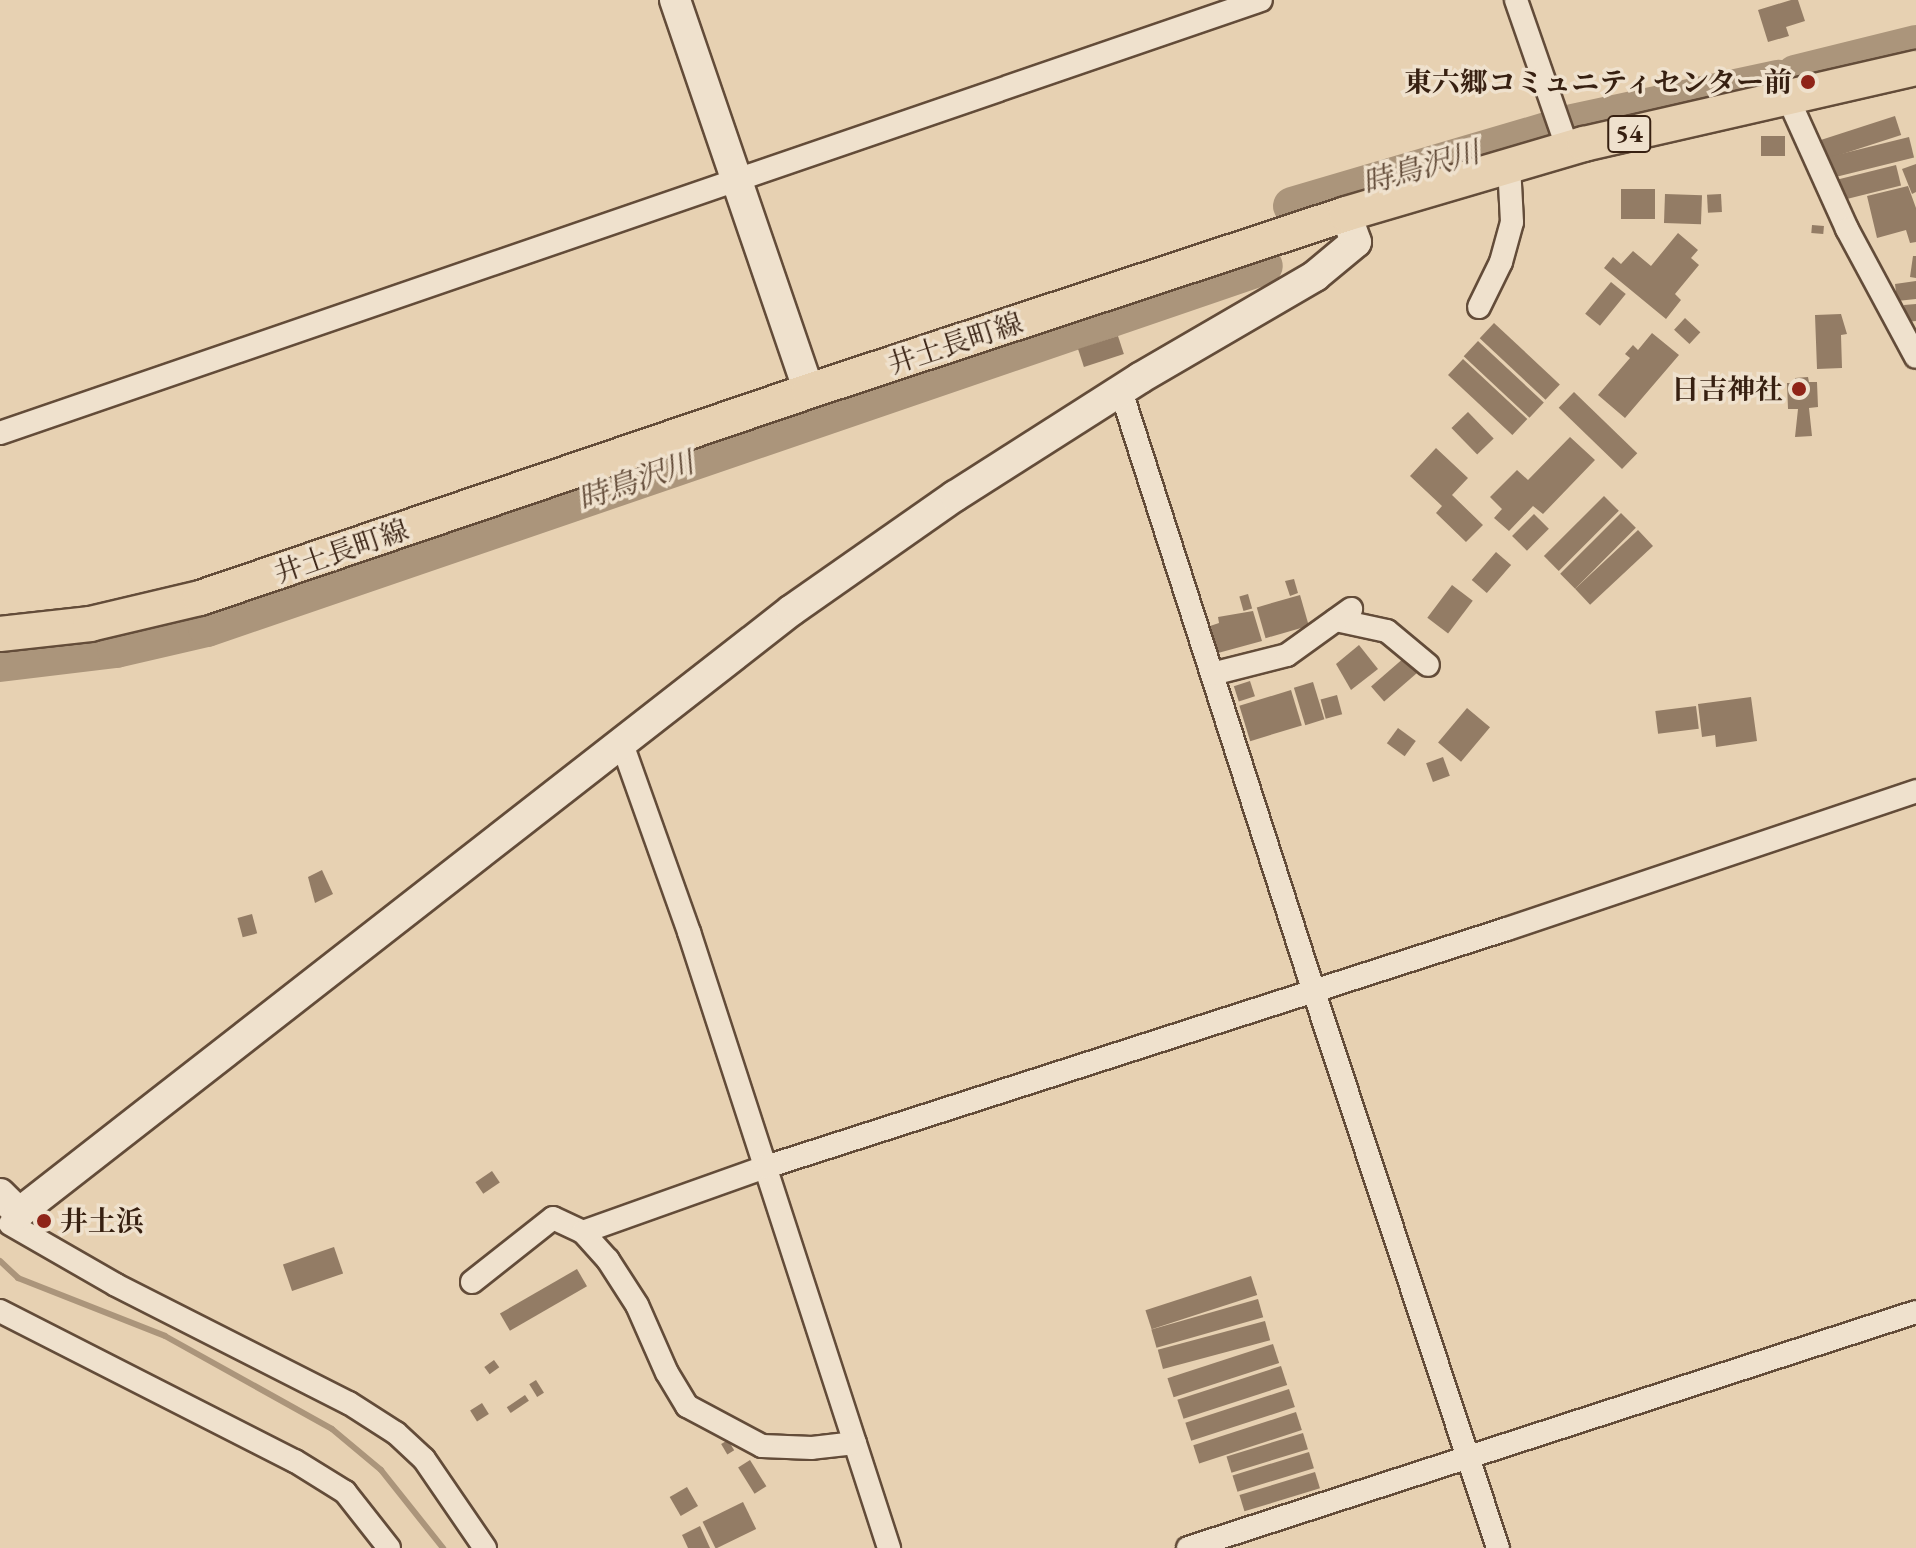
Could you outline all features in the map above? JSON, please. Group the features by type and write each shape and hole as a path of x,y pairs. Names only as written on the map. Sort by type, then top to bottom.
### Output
{"main road":[{"name":"井土長町線","path":"0,634 90,624 200,598 809,391 1346,214 1509,165 1787,96 1916,68"}],"street":[{"path":"675,0 809,391"},
{"path":"0,433 1261,0"},
{"path":"1516,0 1568,149"},
{"path":"1787,96 1847,229 1916,357"},
{"path":"1479,307 1501,262 1512,222 1509,165"},
{"path":"485,1548 424,1459 396,1433 349,1403 116,1285 7,1219 792,610 955,496 1121,391 1315,276 1356,242 1346,214"},
{"path":"1121,391 1313,989 1498,1548"},
{"path":"1212,674 1287,655 1344,615 1387,631 1428,665"},
{"path":"621,741 689,932 889,1548"},
{"path":"583,1232 766,1167 1507,929 1916,791"},
{"path":"472,1282 553,1218 583,1232 608,1260 637,1305 667,1373 687,1406 762,1446 812,1448 855,1443"},
{"path":"0,1311 295,1461 345,1492 389,1548"},
{"path":"1188,1548 1916,1312"}],"building":[{"path":"1798,0 1805,21 1786,27 1789,36 1768,42 1758,10"},
{"path":"1895,116 1901,135 1827,159 1821,140"},
{"path":"1761,136 1785,136 1785,156 1761,156"},
{"path":"1909,137 1914,157 1833,178 1827,157"},
{"path":"1916,164 1916,192 1912,194 1902,169"},
{"path":"1896,165 1901,185 1844,200 1839,179"},
{"path":"1908,186 1916,208 1916,242 1910,243 1906,230 1877,238 1867,196"},
{"path":"1621,189 1655,189 1655,219 1621,219"},
{"path":"1665,194 1702,195 1701,224 1664,223"},
{"path":"1721,194 1722,212 1708,213 1707,195"},
{"path":"1812,225 1824,226 1823,234 1811,233"},
{"path":"1678,233 1698,250 1691,258 1699,265 1675,294 1681,300 1666,319 1604,268 1613,257 1621,264 1633,251 1651,266"},
{"path":"1913,256 1916,256 1916,278 1910,277"},
{"path":"1916,281 1916,299 1897,301 1895,284"},
{"path":"1611,282 1626,294 1600,326 1585,314"},
{"path":"1916,304 1916,321 1906,322 1904,305"},
{"path":"1841,314 1847,334 1841,335 1842,368 1817,369 1815,315"},
{"path":"1685,318 1700,332 1689,344 1674,330"},
{"path":"1494,323 1560,384 1545,400 1480,338"},
{"path":"1652,333 1679,355 1625,418 1598,395 1630,358 1625,354 1633,345 1638,350"},
{"path":"1118,336 1124,354 1084,367 1078,349"},
{"path":"1478,341 1544,402 1529,418 1464,356"},
{"path":"1463,359 1527,419 1512,435 1448,375"},
{"path":"1808,377 1809,382 1817,382 1818,407 1809,408 1812,436 1795,437 1798,409 1788,409 1787,383 1795,383 1795,378"},
{"path":"1574,392 1637,453 1622,469 1559,408"},
{"path":"1468,412 1494,439 1477,455 1451,428"},
{"path":"1570,437 1595,460 1543,514 1533,506 1509,531 1494,518 1502,509 1490,497 1517,470 1528,480"},
{"path":"1436,448 1468,478 1452,495 1483,525 1466,542 1436,513 1442,506 1410,476"},
{"path":"1604,496 1619,511 1559,571 1544,556"},
{"path":"1621,513 1636,528 1575,589 1560,574"},
{"path":"1534,514 1549,529 1527,551 1512,536"},
{"path":"1638,530 1653,546 1590,605 1575,589"},
{"path":"1496,552 1511,565 1487,593 1472,580"},
{"path":"1294,579 1298,593 1290,596 1285,581"},
{"path":"1452,585 1473,601 1448,633 1427,618"},
{"path":"1248,594 1252,608 1243,611 1239,596"},
{"path":"1300,595 1309,626 1266,638 1257,607"},
{"path":"1253,611 1262,641 1218,653 1210,626 1219,623 1218,617"},
{"path":"1359,645 1378,669 1351,690 1336,664"},
{"path":"1405,657 1418,672 1384,702 1371,687"},
{"path":"1250,681 1255,696 1239,701 1234,686"},
{"path":"1313,682 1324,719 1305,725 1294,688"},
{"path":"1291,690 1302,725 1250,741 1239,706"},
{"path":"1337,695 1342,714 1326,719 1321,699"},
{"path":"1751,697 1757,741 1716,747 1715,735 1702,737 1698,704"},
{"path":"1696,706 1699,729 1658,734 1655,711"},
{"path":"1467,708 1490,727 1461,762 1438,742"},
{"path":"1398,728 1416,741 1405,756 1387,743"},
{"path":"1443,757 1450,776 1433,782 1426,763"},
{"path":"322,870 333,894 315,903 308,877"},
{"path":"252,914 257,933 243,937 238,918"},
{"path":"492,1171 500,1183 483,1194 475,1182"},
{"path":"334,1247 343,1273 292,1291 283,1265"},
{"path":"577,1269 587,1286 510,1331 500,1314"},
{"path":"1251,1276 1257,1295 1152,1329 1145,1310"},
{"path":"1258,1299 1263,1317 1157,1348 1151,1330"},
{"path":"1265,1321 1270,1340 1163,1369 1158,1350"},
{"path":"1273,1344 1279,1363 1174,1397 1167,1378"},
{"path":"494,1360 499,1367 490,1374 484,1367"},
{"path":"1281,1366 1287,1385 1184,1419 1177,1400"},
{"path":"536,1380 544,1393 537,1397 529,1384"},
{"path":"1289,1389 1295,1407 1191,1441 1185,1423"},
{"path":"525,1395 529,1401 511,1413 507,1407"},
{"path":"482,1403 489,1414 477,1421 470,1410"},
{"path":"1296,1412 1302,1430 1199,1463 1193,1445"},
{"path":"1303,1433 1308,1449 1231,1473 1226,1456"},
{"path":"728,1440 734,1450 727,1454 721,1444"},
{"path":"1309,1452 1314,1468 1237,1492 1232,1475"},
{"path":"750,1460 766,1486 755,1494 738,1467"},
{"path":"1315,1472 1320,1488 1244,1511 1239,1495"},
{"path":"687,1487 698,1506 681,1516 670,1497"},
{"path":"743,1502 756,1529 715,1548 703,1522"},
{"path":"700,1526 710,1548 688,1548 682,1535"}],"waterway":[{"name":"時鳥沢川","path":"1795,74 1916,44"},
{"name":"時鳥沢川","path":"1572,123 1778,79"},
{"name":"時鳥沢川","path":"1292,206 1550,130"},
{"name":"時鳥沢川","path":"0,663 116,649 207,628 1264,266"},
{"path":"0,1261 18,1278 165,1336 332,1429 381,1470 443,1548"}],"place":[{"name":"東六郷コミュニティセンター前","path":"1808,82"},
{"name":"日吉神社","path":"1799,389"},
{"name":"井土浜","path":"44,1221"}]}
